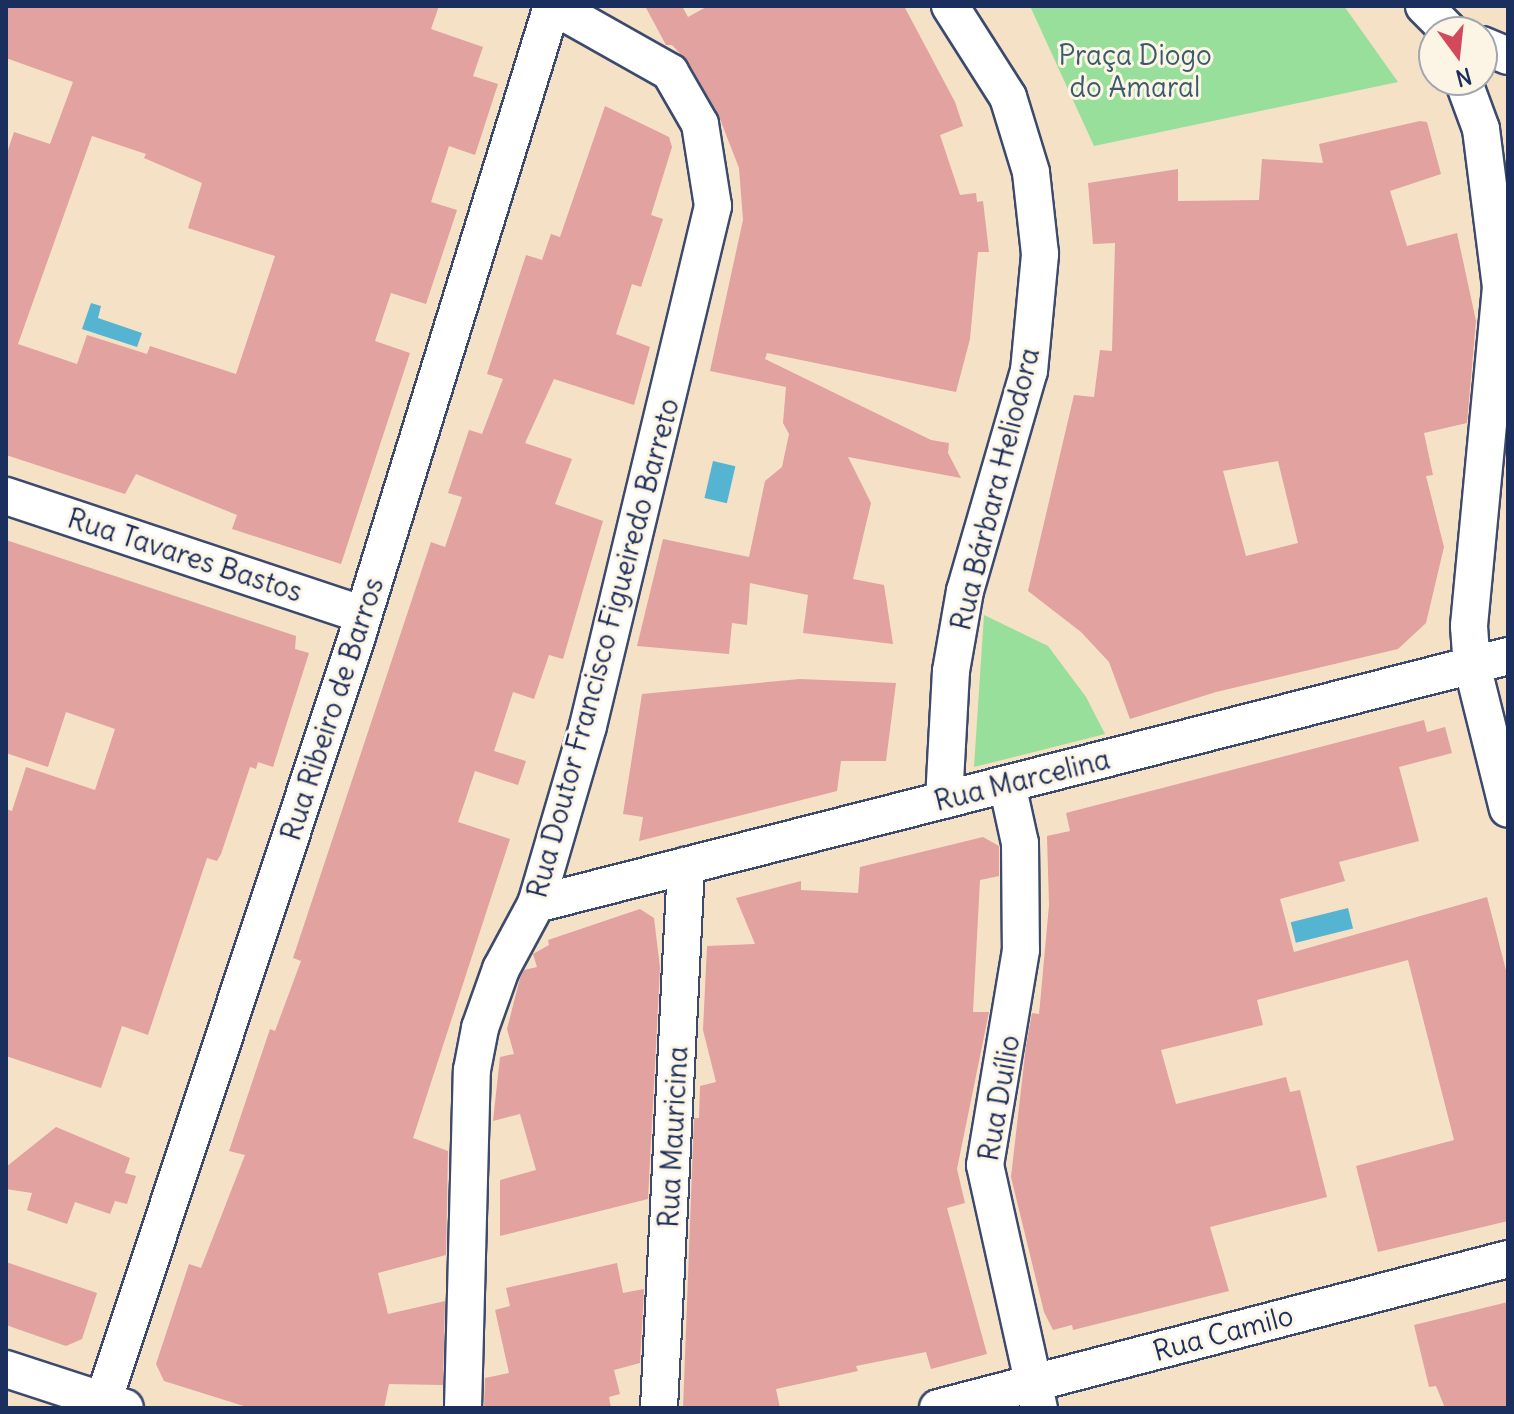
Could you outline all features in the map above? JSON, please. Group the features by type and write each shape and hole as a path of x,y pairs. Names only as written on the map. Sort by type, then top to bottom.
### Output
{"street":[{"name":"Rua Ribeiro de Barros","path":"110,1406 363,615 552,6"},
{"name":"Rua Doutor Francisco Figueiredo Barreto","path":"463,1408 472,1070 480,1028 501,969 536,904 588,726 713,206 700,124 670,72 552,6"},
{"name":"Rua Bárbara Heliodora","path":"944,800 951,671 965,591 1029,371 1040,254 1031,172 1008,97 950,6"},
{"path":"1469,96 1481,129 1501,287 1497,372 1472,584 1472,665 1508,809"},
{"name":"Rua Tavares Bastos","path":"6,496 363,615"},
{"name":"Rua Marcelina","path":"536,904 1508,656"},
{"name":"Rua Duílio","path":"1007,784 1020,843 1021,950 985,1165 1036,1395"},
{"name":"Rua Mauricina","path":"659,1408 686,866"},
{"name":"Rua Camilo","path":"938,1408 1036,1395 1508,1259"},
{"path":"6,1369 110,1406"}],"green space":[{"name":"Praça Diogo do Amaral","path":"1030,6 1344,6 1398,82 1094,146"},
{"path":"984,615 1048,646 1086,697 1105,734 974,767"}],"water":[{"path":"91,303 101,306 98,318 142,333 137,347 82,329"},
{"path":"713,461 735,466 727,503 704,498"},
{"path":"1348,908 1353,928 1296,943 1291,922"}],"building":[{"path":"6,6 439,6 431,29 483,47 473,76 498,84 475,155 449,146 431,202 457,210 426,304 391,293 375,341 410,353 341,564 232,529 237,515 136,474 125,494 6,455 6,156 14,132 50,144 73,82 6,58","holes":["92,136 146,154 144,158 202,183 188,228 275,256 236,374 150,346 147,354 87,335 77,364 18,344"]},
{"path":"645,6 682,6 688,17 708,6 904,6 955,102 963,126 940,135 960,195 976,193 977,202 983,201 989,252 978,252 970,339 956,392 767,353 765,359 931,440 949,443 948,453 961,478 848,457 871,503 853,579 884,585 893,644 803,633 808,595 750,583 747,625 732,623 729,654 637,646 663,539 749,557 765,481 782,467 789,434 783,423 786,387 710,371 743,220 739,168 718,114 688,62 672,45 666,45"},
{"path":"605,106 669,137 672,147 651,215 663,219 641,287 632,284 616,334 650,347 634,405 554,379 525,443 572,459 555,504 603,521 563,659 549,655 534,699 513,692 494,751 526,761 518,785 475,771 458,822 510,839 413,1138 448,1151 446,1255 378,1273 388,1314 445,1301 443,1385 389,1384 384,1408 250,1408 164,1381 156,1364 189,1264 201,1268 245,1155 229,1151 270,1029 275,1031 301,961 293,958 431,542 445,547 462,497 448,493 469,430 482,434 503,379 487,374 526,255 542,260 551,234 560,237"},
{"path":"1427,122 1441,174 1390,191 1407,246 1457,233 1476,321 1467,423 1424,433 1433,475 1426,476 1444,547 1426,623 1398,649 1216,692 1130,719 1109,662 1081,632 1028,591 1074,395 1094,397 1100,350 1112,351 1115,243 1093,244 1088,183 1178,169 1178,201 1259,200 1262,159 1323,163 1319,144","holes":["1278,461 1298,543 1246,556 1223,471"]},
{"path":"6,540 296,636 295,649 309,653 273,767 258,762 256,769 250,767 221,854 217,861 207,858 148,1035 122,1026 101,1088 6,1056 6,809 12,811 26,767 95,790 115,729 66,712 48,767 6,753"},
{"path":"800,679 896,683 886,761 841,761 837,791 639,841 643,817 623,814 642,694"},
{"path":"1424,720 1427,732 1445,727 1452,753 1399,767 1419,841 1339,862 1345,881 1280,899 1294,952 1487,897 1508,978 1508,1221 1378,1252 1356,1166 1454,1140 1408,960 1257,1000 1263,1025 1161,1050 1176,1104 1286,1077 1290,1092 1300,1090 1327,1197 1210,1227 1229,1291 1073,1330 1072,1325 1053,1330 1044,1312 1011,1177 1026,1046 1032,1013 1039,1014 1049,905 1047,836 1070,831 1066,813"},
{"path":"983,837 999,846 999,876 980,880 973,1012 989,1012 957,1169 965,1203 947,1208 987,1354 931,1369 926,1352 856,1366 858,1371 776,1389 780,1408 683,1408 694,1118 699,1118 700,1086 716,1082 703,1030 707,946 755,944 736,898 801,881 801,890 858,893 860,867"},
{"path":"640,909 654,918 660,968 648,1199 500,1236 500,1180 536,1170 520,1114 493,1121 500,1057 514,1054 507,1029 520,978 524,970 537,967 533,954 549,945 548,940"},
{"path":"56,1127 130,1158 125,1173 136,1176 127,1204 115,1201 110,1214 75,1202 67,1224 27,1210 32,1193 6,1189 6,1167"},
{"path":"6,1262 97,1293 82,1339 66,1346 6,1325"},
{"path":"617,1263 623,1293 644,1289 640,1363 614,1370 620,1394 609,1397 611,1408 484,1408 485,1378 509,1373 495,1310 510,1306 506,1288"},
{"path":"1508,1302 1508,1408 1445,1408 1436,1386 1429,1387 1414,1325"}]}
